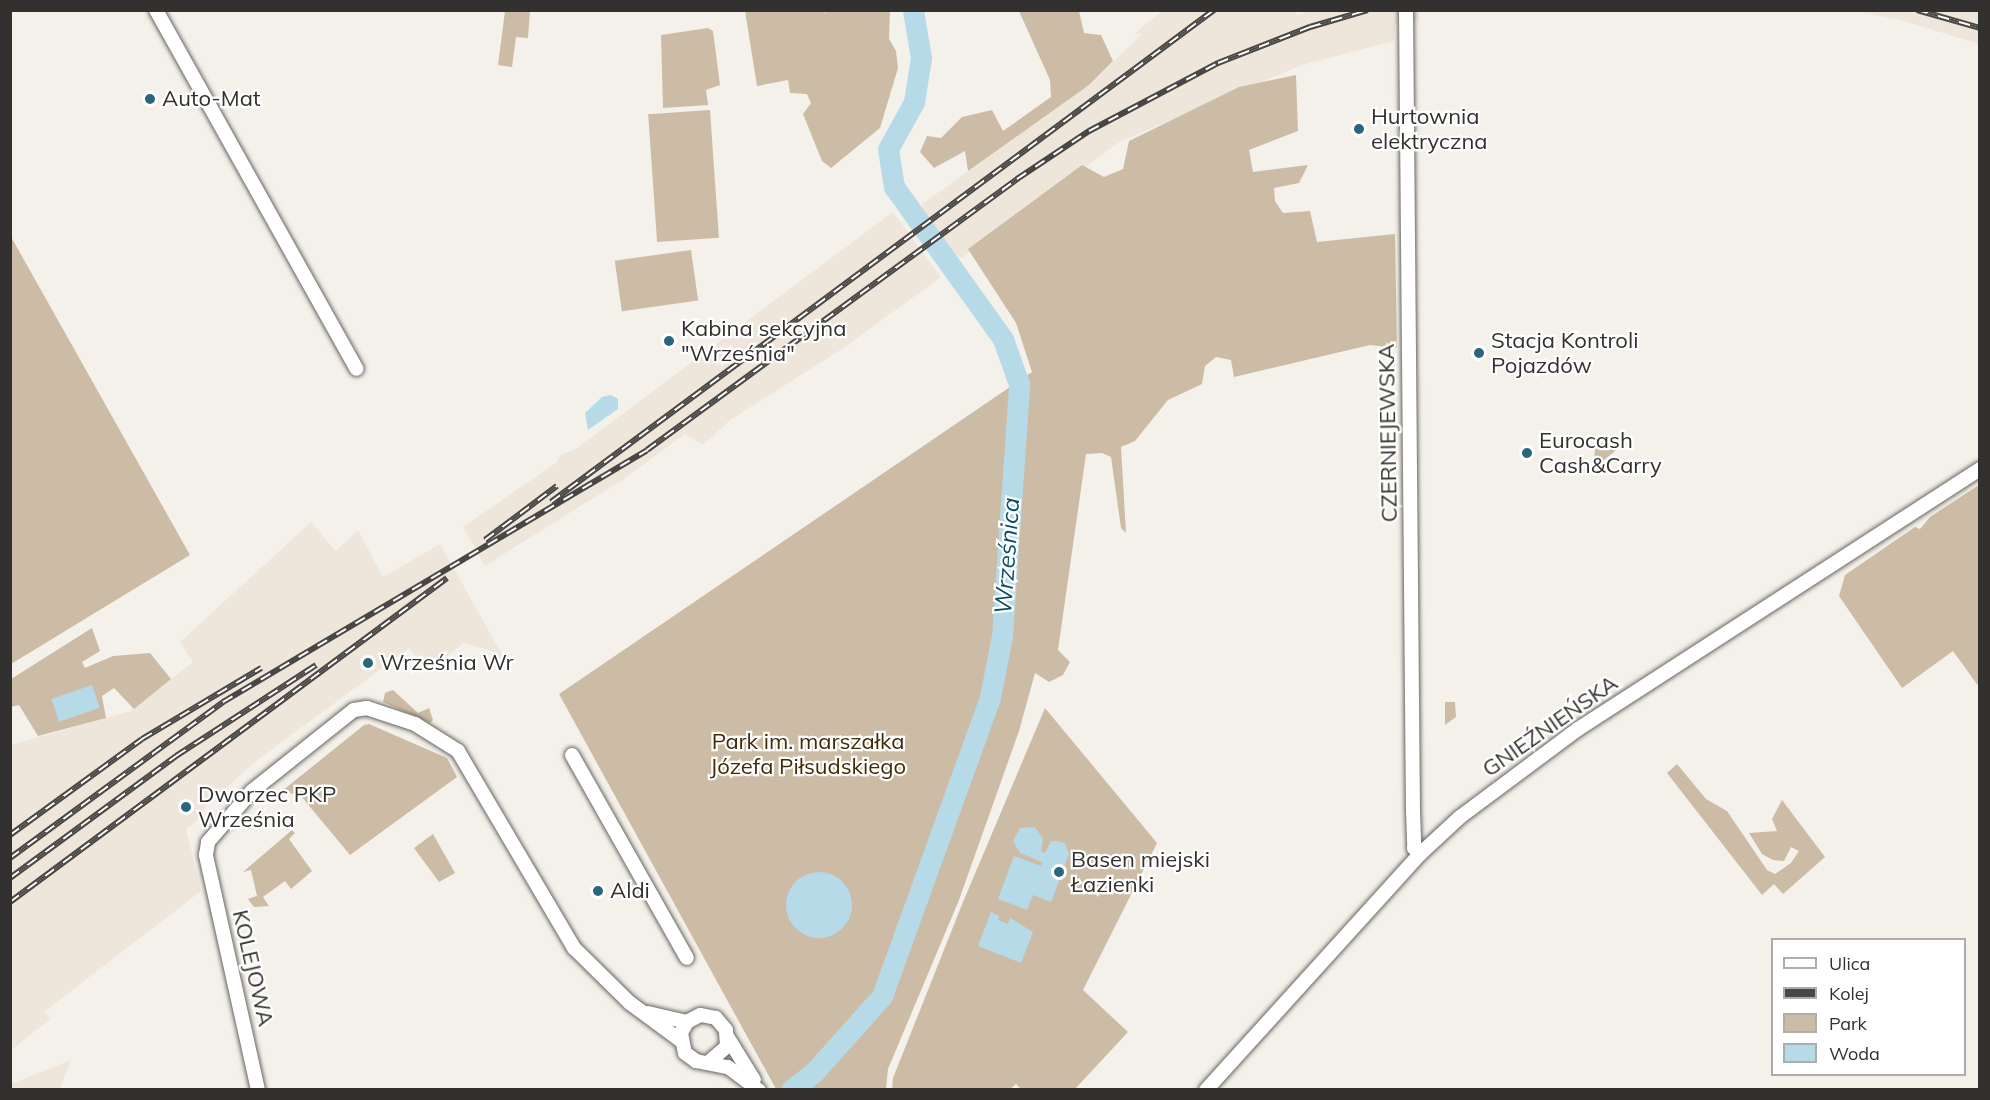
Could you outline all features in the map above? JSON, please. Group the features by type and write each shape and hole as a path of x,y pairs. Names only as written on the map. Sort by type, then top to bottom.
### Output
{"street":[{"path":"156,10 357,369"},
{"name":"CZERNIEJEWSKA","path":"1406,10 1413,810 1414,848 1420,854"},
{"name":"GNIEŹNIEŃSKA","path":"1206,1089 1420,854 1460,817 1578,729 1980,469"},
{"name":"KOLEJOWA","path":"258,1089 206,855 213,832 231,811 354,710 382,711 428,731 458,751 574,948 640,1010"},
{"path":"572,754 687,958"},
{"path":"640,1010 687,1022"},
{"path":"640,1010 680,1040 690,1058 728,1067 760,1089"},
{"path":"680,1040 687,1022 700,1015 716,1018 760,1089"},
{"path":"710,1062 723,1053 728,1038"}],"shaded area":[{"path":"1296,10 1297,15 1310,10 1419,11 1419,21 1395,24 1394,41 1302,65 1121,141 962,258 950,255 921,211 922,204 1089,85 1142,34 1134,34 1162,11"},
{"path":"1852,11 1979,11 1979,44 1897,19"},
{"path":"893,212 941,277 845,347 730,420 703,445 685,434 622,480 485,566 463,527 557,462 560,455 574,450"},
{"path":"311,522 336,551 358,530 383,577 440,544 504,658 500,661 492,651 463,643 428,672 409,648 255,762 204,808 205,815 186,829 201,891 44,1012 51,1019 11,1050 11,745 130,711 193,662 180,642"},
{"path":"71,1060 60,1089 11,1089 11,1084"}],"green space":[{"path":"505,11 530,11 528,38 516,37 512,67 498,65"},
{"path":"745,11 824,11 826,14 826,11 890,11 889,39 896,51 898,68 880,128 831,168 822,161 803,114 811,103 807,94 790,93 788,80 757,86"},
{"path":"1019,11 1079,11 1084,33 1101,35 1113,61 1089,85 968,171 965,151 934,168 920,152 927,136 941,138 962,117 992,110 1003,131 1051,97 1050,80"},
{"path":"708,28 713,31 720,85 706,90 708,105 663,108 661,35"},
{"name":"Park im. marszałka Józefa Piłsudskiego","path":"1296,75 1298,131 1249,150 1253,172 1308,165 1299,183 1274,188 1275,201 1283,213 1310,211 1317,242 1395,234 1397,348 1370,345 1234,377 1231,360 1216,357 1205,366 1202,384 1168,400 1135,441 1121,447 1126,533 1121,528 1111,457 1102,453 1086,454 1058,650 1070,662 1063,675 1049,682 1035,673 1019,731 959,900 888,1069 886,1089 776,1089 559,694 1032,372 1016,323 968,249 1082,165 1104,177 1123,169 1129,141 1239,87"},
{"path":"710,110 719,238 657,242 648,114"},
{"path":"10,235 190,555 11,664 10,664"},
{"path":"691,250 698,301 622,311 615,261"},
{"path":"1595,443 1624,444 1594,468"},
{"path":"1979,485 1979,687 1953,651 1902,688 1839,596 1845,575 1915,527 1920,529 1930,517"},
{"path":"92,628 100,651 82,662 85,668 113,656 150,653 171,679 134,709 114,688 102,696 106,718 38,736 19,705 11,707 11,679"},
{"path":"393,690 418,713 429,708 433,720 430,723 383,702 385,693"},
{"path":"1445,702 1455,702 1456,717 1445,725"},
{"name":"Basen miejski Łazienki","path":"1045,708 1157,843 1083,990 1128,1032 1075,1089 1021,1089 1016,1084 1009,1090 892,1090 893,1078 963,902"},
{"path":"369,724 447,758 457,777 350,855 301,796 282,791 364,725"},
{"path":"1677,764 1706,799 1727,811 1767,870 1775,874 1791,863 1799,851 1791,847 1784,861 1773,860 1762,854 1749,833 1777,831 1772,819 1782,800 1825,857 1783,894 1774,884 1762,895 1667,773"},
{"path":"292,830 295,833 289,839 312,871 291,889 285,881 263,897 269,906 254,907 248,899 257,896 251,870 243,872"},
{"path":"433,834 455,873 439,882 414,848"}],"water":[{"path":"611,395 618,399 618,409 588,430 585,413 602,397"},
{"path":"92,685 100,708 59,722 51,699"},
{"path":"1035,827 1043,839 1041,852 1045,853 1051,841 1058,841 1065,843 1069,854 1051,902 1033,895 1027,910 998,899 1014,856 1041,866 1042,862 1020,853 1013,841 1020,828"},
{"path":"812,872 826,872 838,877 847,886 852,905 850,918 843,929 826,938 812,938 800,933 791,924 786,912 786,898 791,886 800,877"},
{"path":"991,912 999,916 998,920 1008,924 1010,918 1033,932 1021,963 978,946"}],"waterway":[{"name":"Wrześnica","path":"791,1090 815,1071 882,996 990,697 1002,636 1019,384 1003,339 894,187 888,149 914,102 921,58 913,10"}],"railway":[{"path":"551,502 1214,10"},
{"path":"10,858 223,702 647,450 1017,179 1089,131 1218,63 1310,27 1368,10"},
{"path":"1917,10 1980,28"},
{"path":"485,540 557,486"},
{"path":"10,902 447,578"},
{"path":"10,878 176,756 316,665"},
{"path":"10,835 142,739 261,668"}],"place":[{"name":"Auto-Mat","path":"150,99"},
{"name":"Hurtownia elektryczna","path":"1359,129"},
{"name":"Kabina sekcyjna \"Września\"","path":"669,341"},
{"name":"Stacja Kontroli Pojazdów","path":"1479,353"},
{"name":"Eurocash Cash&Carry","path":"1527,453"},
{"name":"Września Wr","path":"368,663"},
{"name":"Dworzec PKP Września","path":"186,807"},
{"name":"Basen miejski Łazienki","path":"1059,872"},
{"name":"Aldi","path":"598,891"}]}
